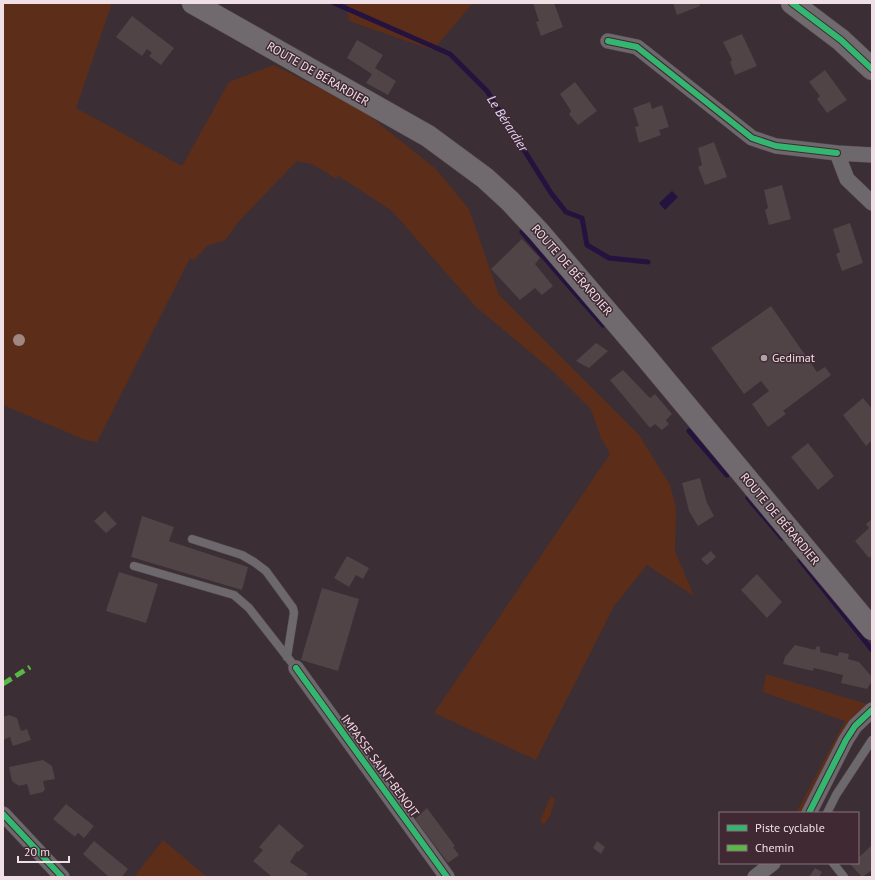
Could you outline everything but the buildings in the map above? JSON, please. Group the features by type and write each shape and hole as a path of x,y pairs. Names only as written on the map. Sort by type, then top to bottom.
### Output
{"main road":[{"name":"ROUTE DE BÉRARDIER","path":"193,3 428,136 485,178 505,196 540,232 593,294 872,629"},
{"path":"792,3 841,40 872,69"}],"street":[{"path":"608,41 637,47 752,138 776,146 837,153 872,155"},
{"path":"837,153 847,179 872,203"},
{"name":"IMPASSE SAINT-BENOIT","path":"291,662 447,877"},
{"path":"810,812 846,740 855,726 872,710"},
{"path":"3,814 62,877"},
{"path":"755,877 772,864"}],"lane":[{"path":"192,539 242,556 266,571 293,608 291,662"},
{"path":"134,566 234,595 249,608 291,662"},
{"path":"828,812 836,794 872,740"},
{"path":"834,864 844,877"}],"shaded area":[{"path":"3,3 112,3 76,108 182,166 229,82 274,65 362,110 436,169 469,209 499,295 639,435 670,485 676,507 675,551 694,596 647,565 614,606 536,760 434,713 610,454 601,438 591,409 554,372 476,307 392,211 337,175 337,179 312,164 297,161 240,220 225,240 207,246 194,260 190,258 97,442 85,440 3,405"},
{"path":"347,3 473,3 433,50 349,21"},
{"path":"672,191 678,197 665,210 659,203"},
{"path":"766,674 867,704 852,722 806,812 797,812 845,721 763,692"},
{"path":"551,796 555,799 550,816 544,825 540,821"},
{"path":"163,840 207,877 134,877"}],"waterway":[{"name":"Le Bérardier","path":"334,3 450,54 487,91 551,193 566,212 582,218 587,245 609,258 648,262"},
{"path":"522,232 603,325"},
{"path":"689,431 727,475"},
{"path":"748,498 782,538"},
{"path":"800,560 872,650"}],"marked path":[{"path":"3,684 30,667"}],"cycle path":[{"path":"792,3 841,40 872,69"},
{"path":"608,41 637,47 752,138 776,146 837,153"},
{"path":"296,668 447,877"},
{"path":"810,812 846,740 855,726 872,710"},
{"path":"3,814 62,877"}],"place":[{"name":"Gedimat","path":"764,358"}]}
